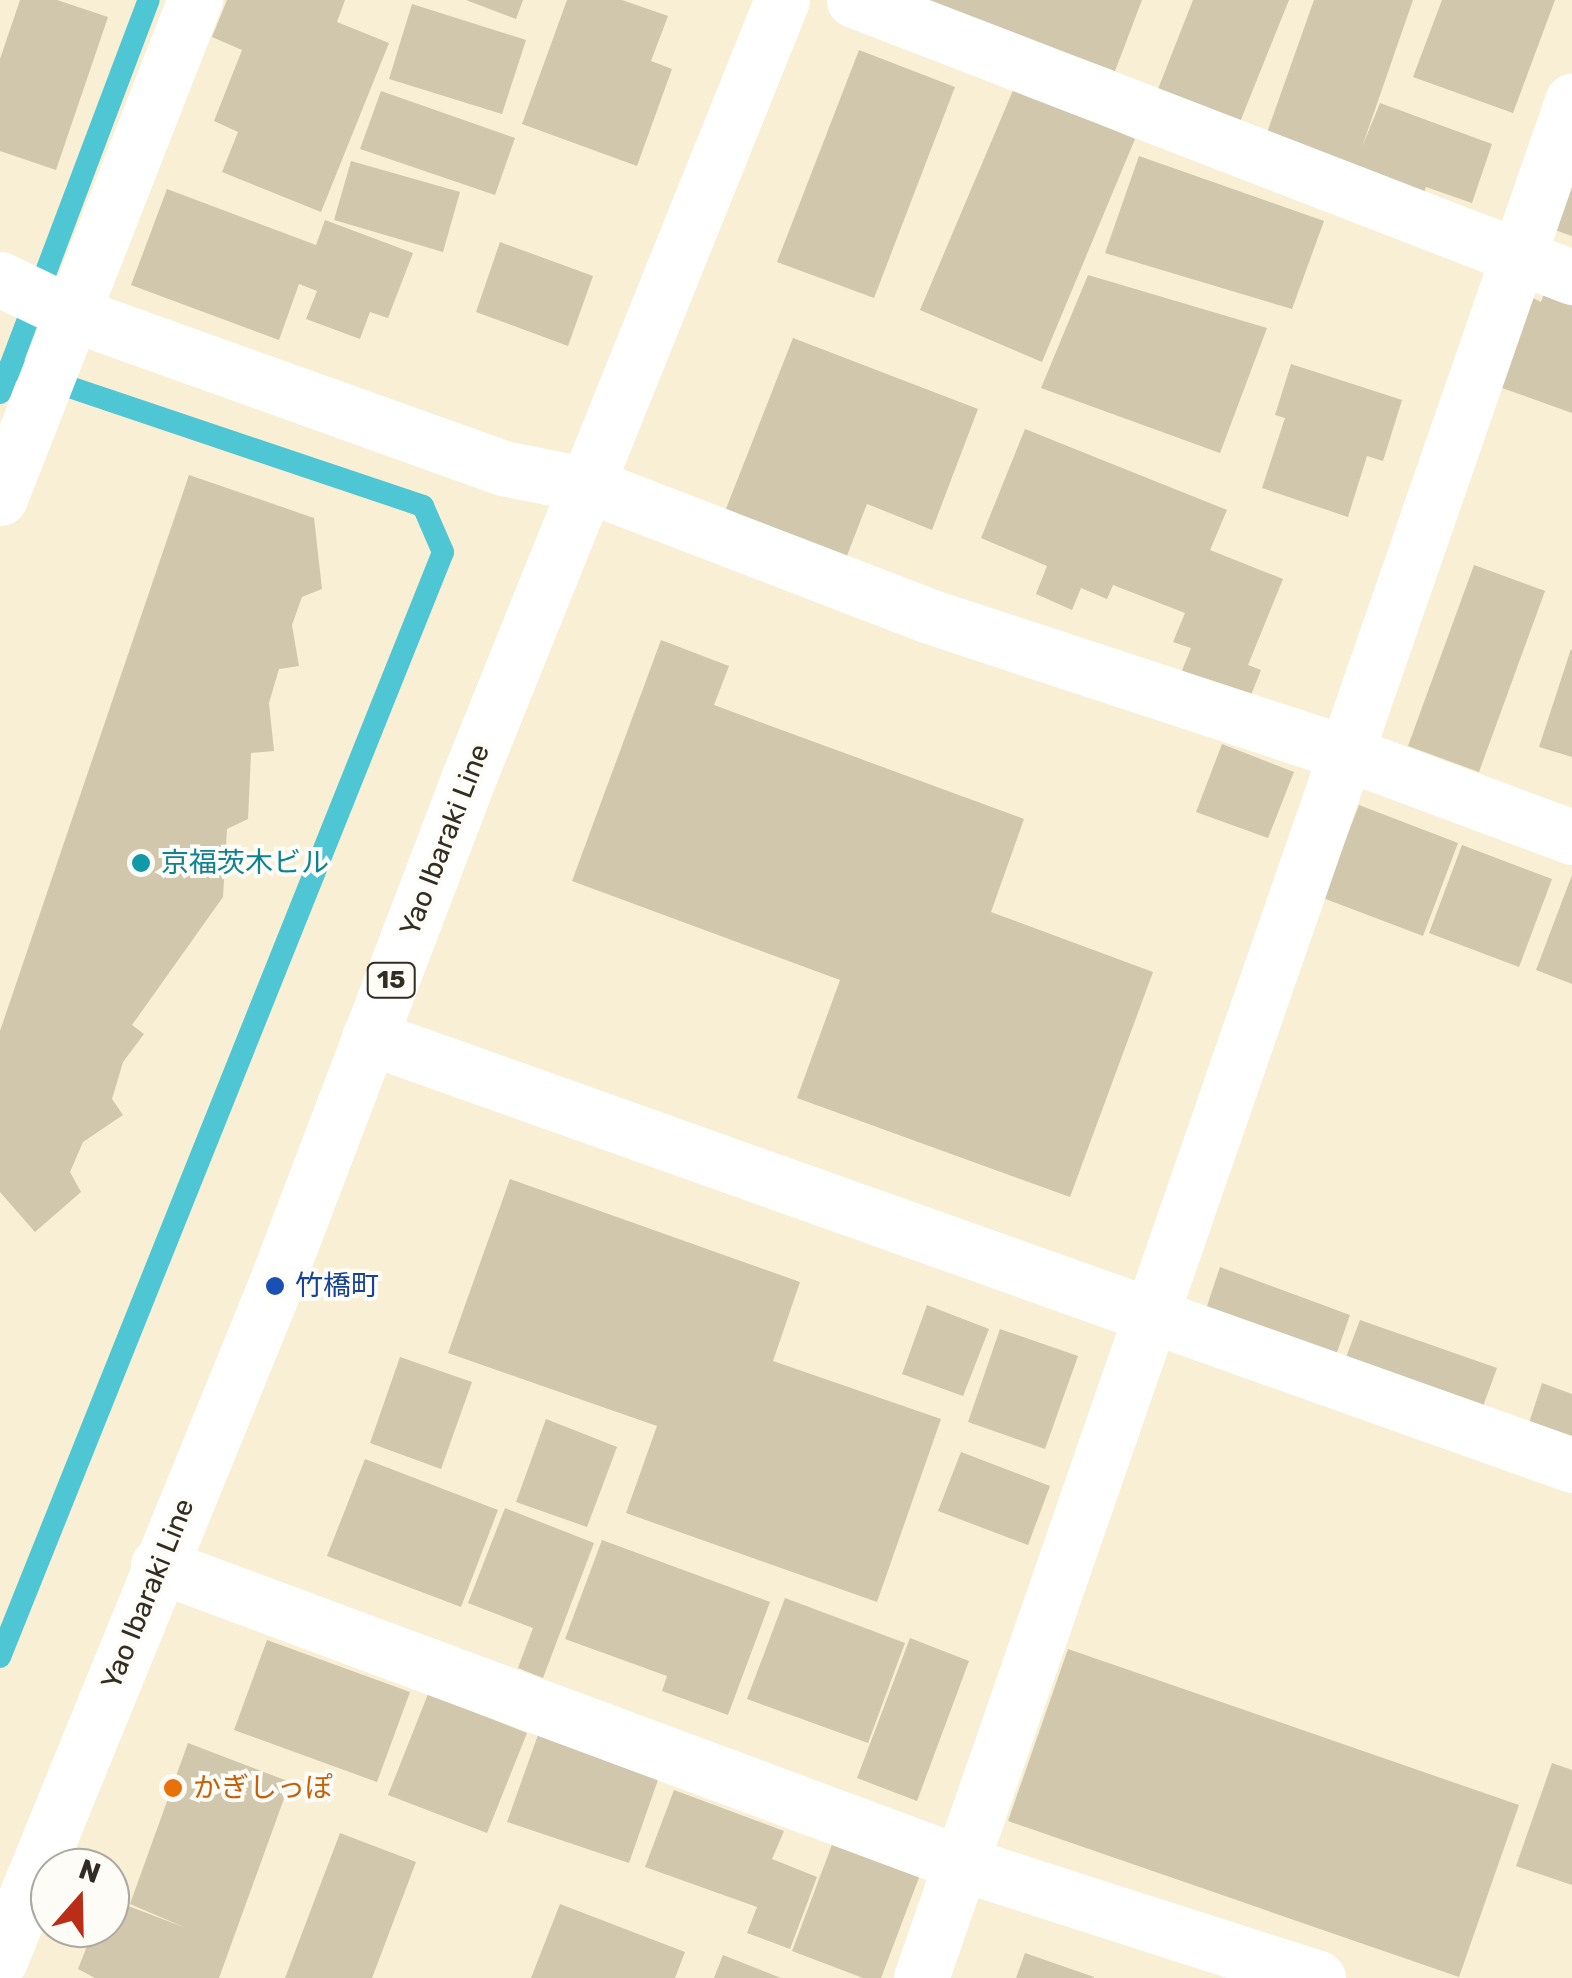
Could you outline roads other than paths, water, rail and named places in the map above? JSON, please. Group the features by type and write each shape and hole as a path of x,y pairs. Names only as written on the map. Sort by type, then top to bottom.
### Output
{"street":[{"path":"0,498 40,398 43,307 195,0"},
{"name":"Yao Ibaraki Line","path":"0,1960 782,0"},
{"path":"854,0 1572,277"},
{"path":"921,1978 1572,101"},
{"path":"43,307 504,468 588,485 929,616 1346,753 1572,837"},
{"path":"370,1038 1152,1320 1572,1466"},
{"path":"158,1566 963,1864 1318,1978"}],"waterway":[{"path":"0,1657 443,552 423,506 10,367 149,0"},
{"path":"0,393 10,367"}],"place":[{"name":"京福茨木ビル","path":"141,863"},
{"name":"竹橋町","path":"275,1286"},
{"name":"かぎしっぽ","path":"173,1788"}]}
